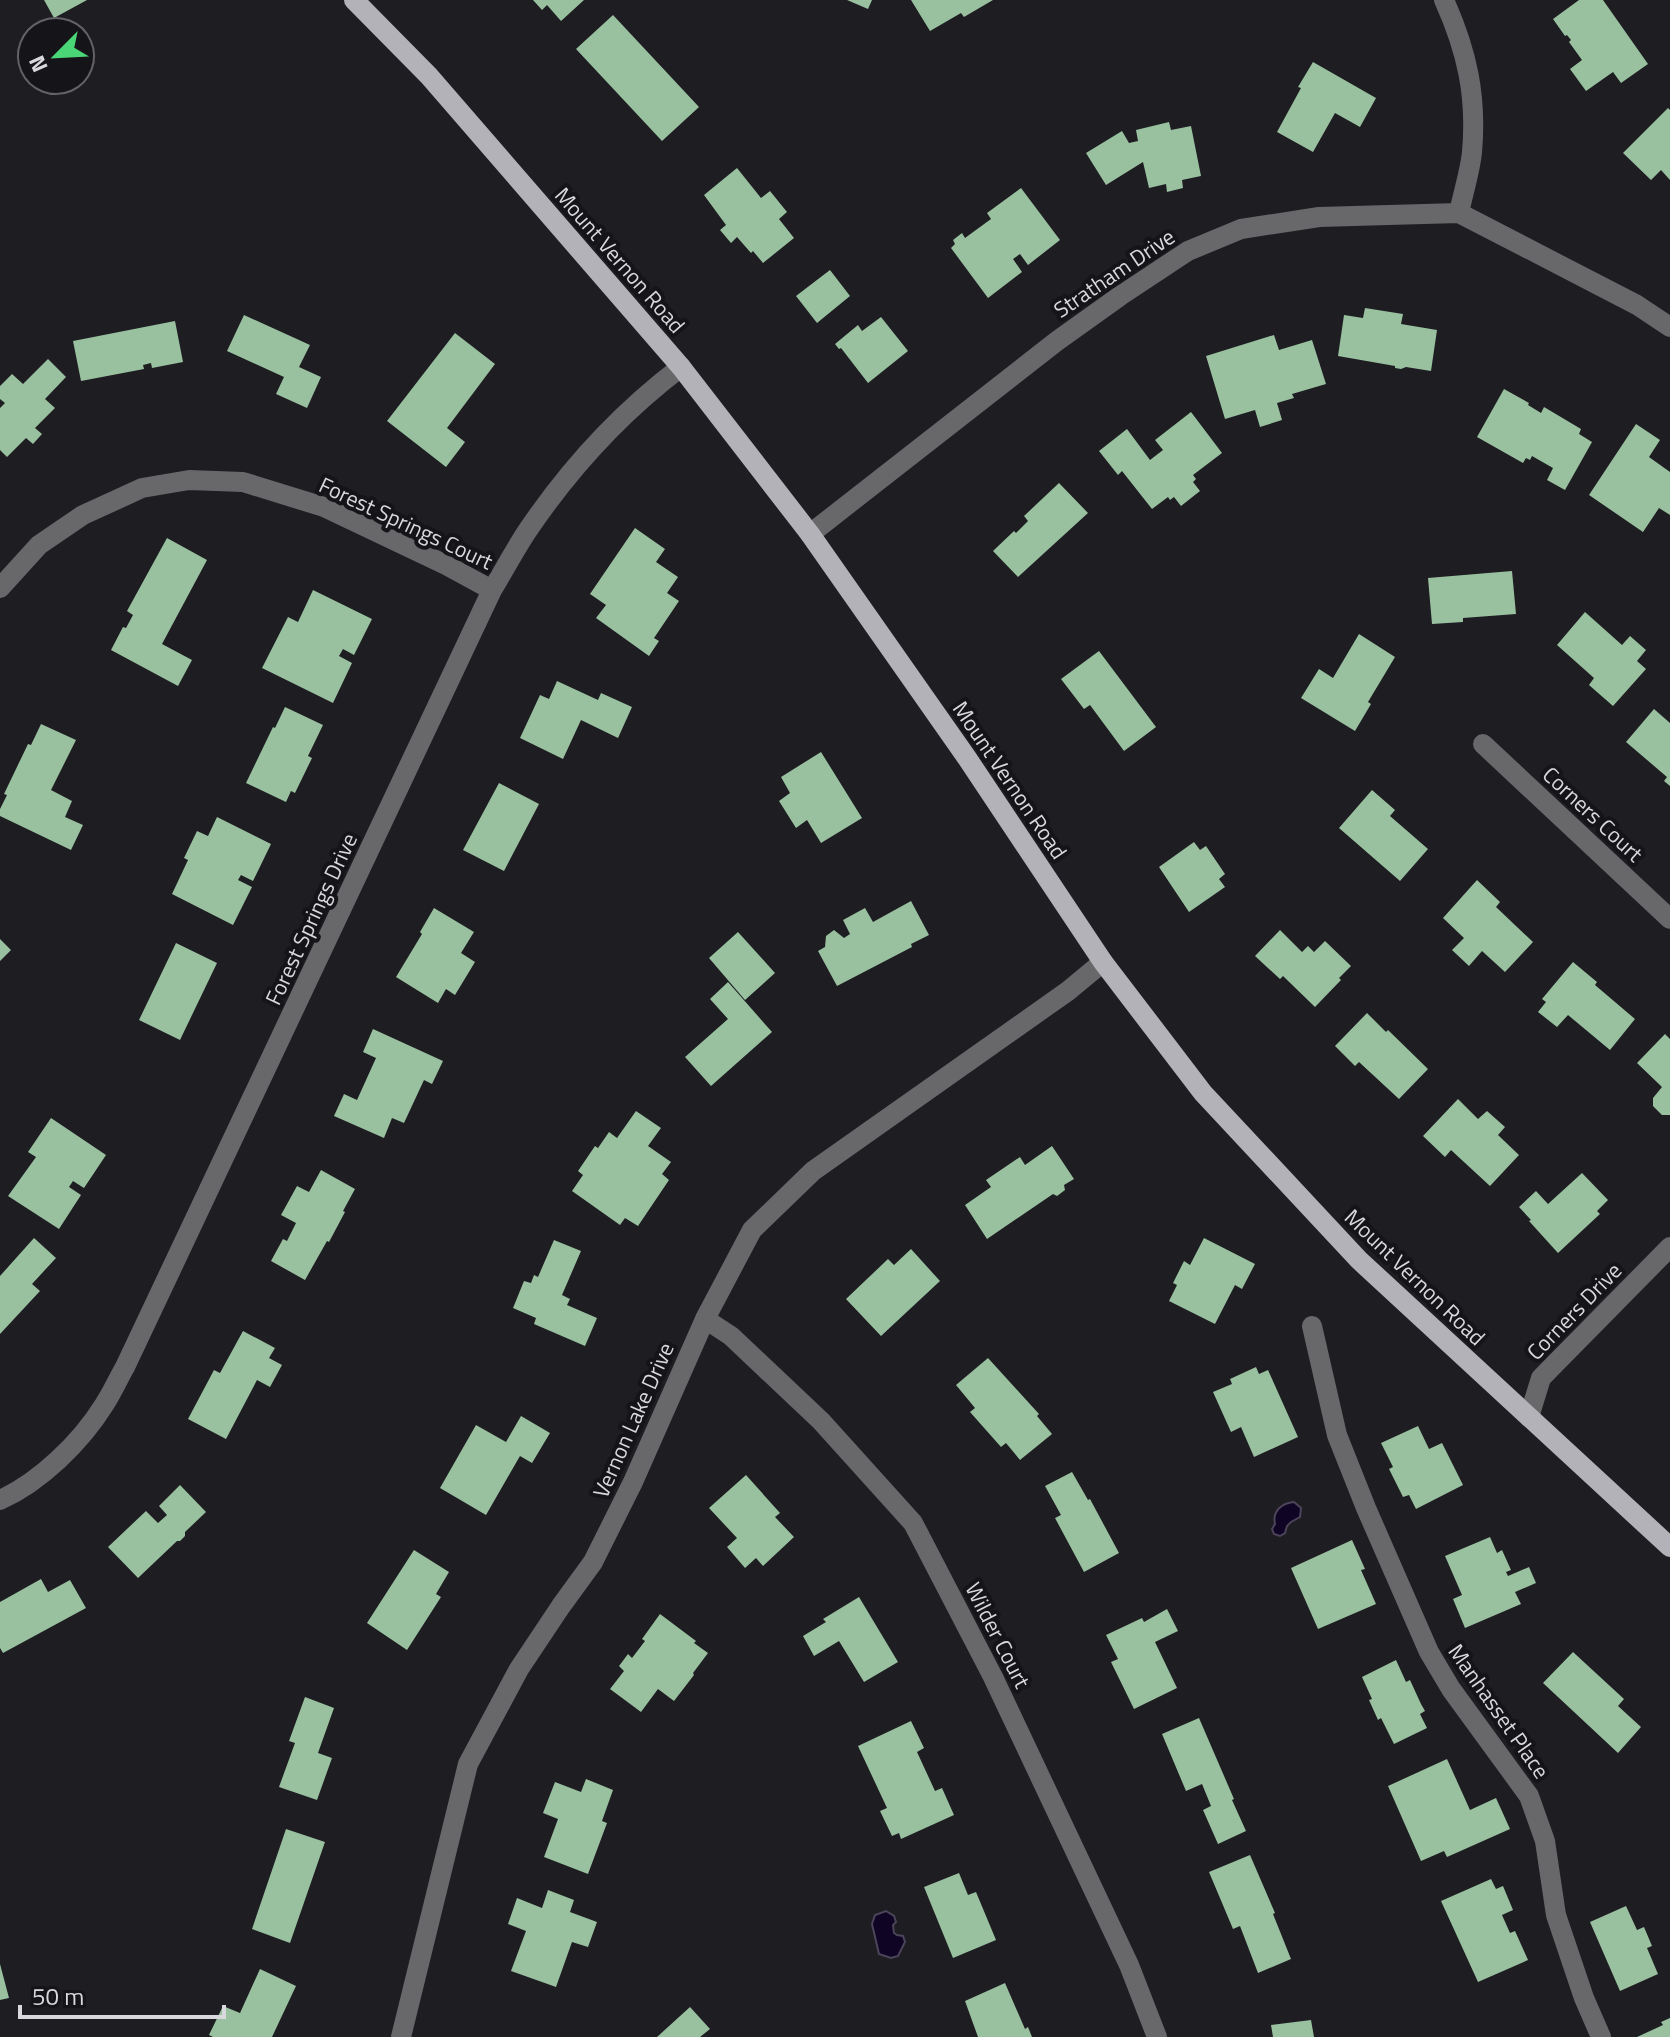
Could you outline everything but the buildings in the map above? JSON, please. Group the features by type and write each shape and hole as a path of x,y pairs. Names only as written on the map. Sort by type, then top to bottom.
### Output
{"main road":[{"name":"Mount Vernon Road","path":"354,0 429,76 681,367 810,534 967,758 1103,962 1203,1093 1349,1249 1670,1547"}],"street":[{"path":"1444,0 1469,68 1473,108 1471,154 1459,213"},
{"name":"Stratham Drive","path":"810,534 1057,341 1120,296 1188,251 1241,229 1319,217 1459,213 1637,305 1670,327"},
{"name":"Forest Springs Drive","path":"0,1500 45,1472 75,1444 104,1406 132,1353 492,590 529,528 566,478 637,404 681,367"},
{"name":"Forest Springs Court","path":"0,588 39,545 83,515 142,488 189,480 243,482 324,507 492,590"},
{"name":"Corners Court","path":"1483,744 1670,919"},
{"name":"Vernon Lake Drive","path":"406,2036 468,1764 519,1669 593,1562 633,1482 705,1319 752,1230 813,1171 1068,991 1103,962"},
{"name":"Corners Drive","path":"1529,1417 1541,1378 1670,1247"},
{"name":"Wilder Court","path":"705,1319 731,1336 821,1421 913,1523 993,1677 1129,1965 1157,2037"},
{"name":"Manhasset Place","path":"1312,1326 1337,1435 1429,1652 1451,1689 1529,1796 1545,1841 1556,1915 1601,2037"}],"shaded area":[{"path":"1294,1502 1301,1508 1300,1517 1287,1526 1285,1533 1280,1536 1274,1534 1272,1529 1277,1512 1282,1506"},
{"path":"886,1911 894,1916 894,1933 903,1936 905,1942 898,1956 891,1958 879,1954 872,1924 875,1915"}]}
